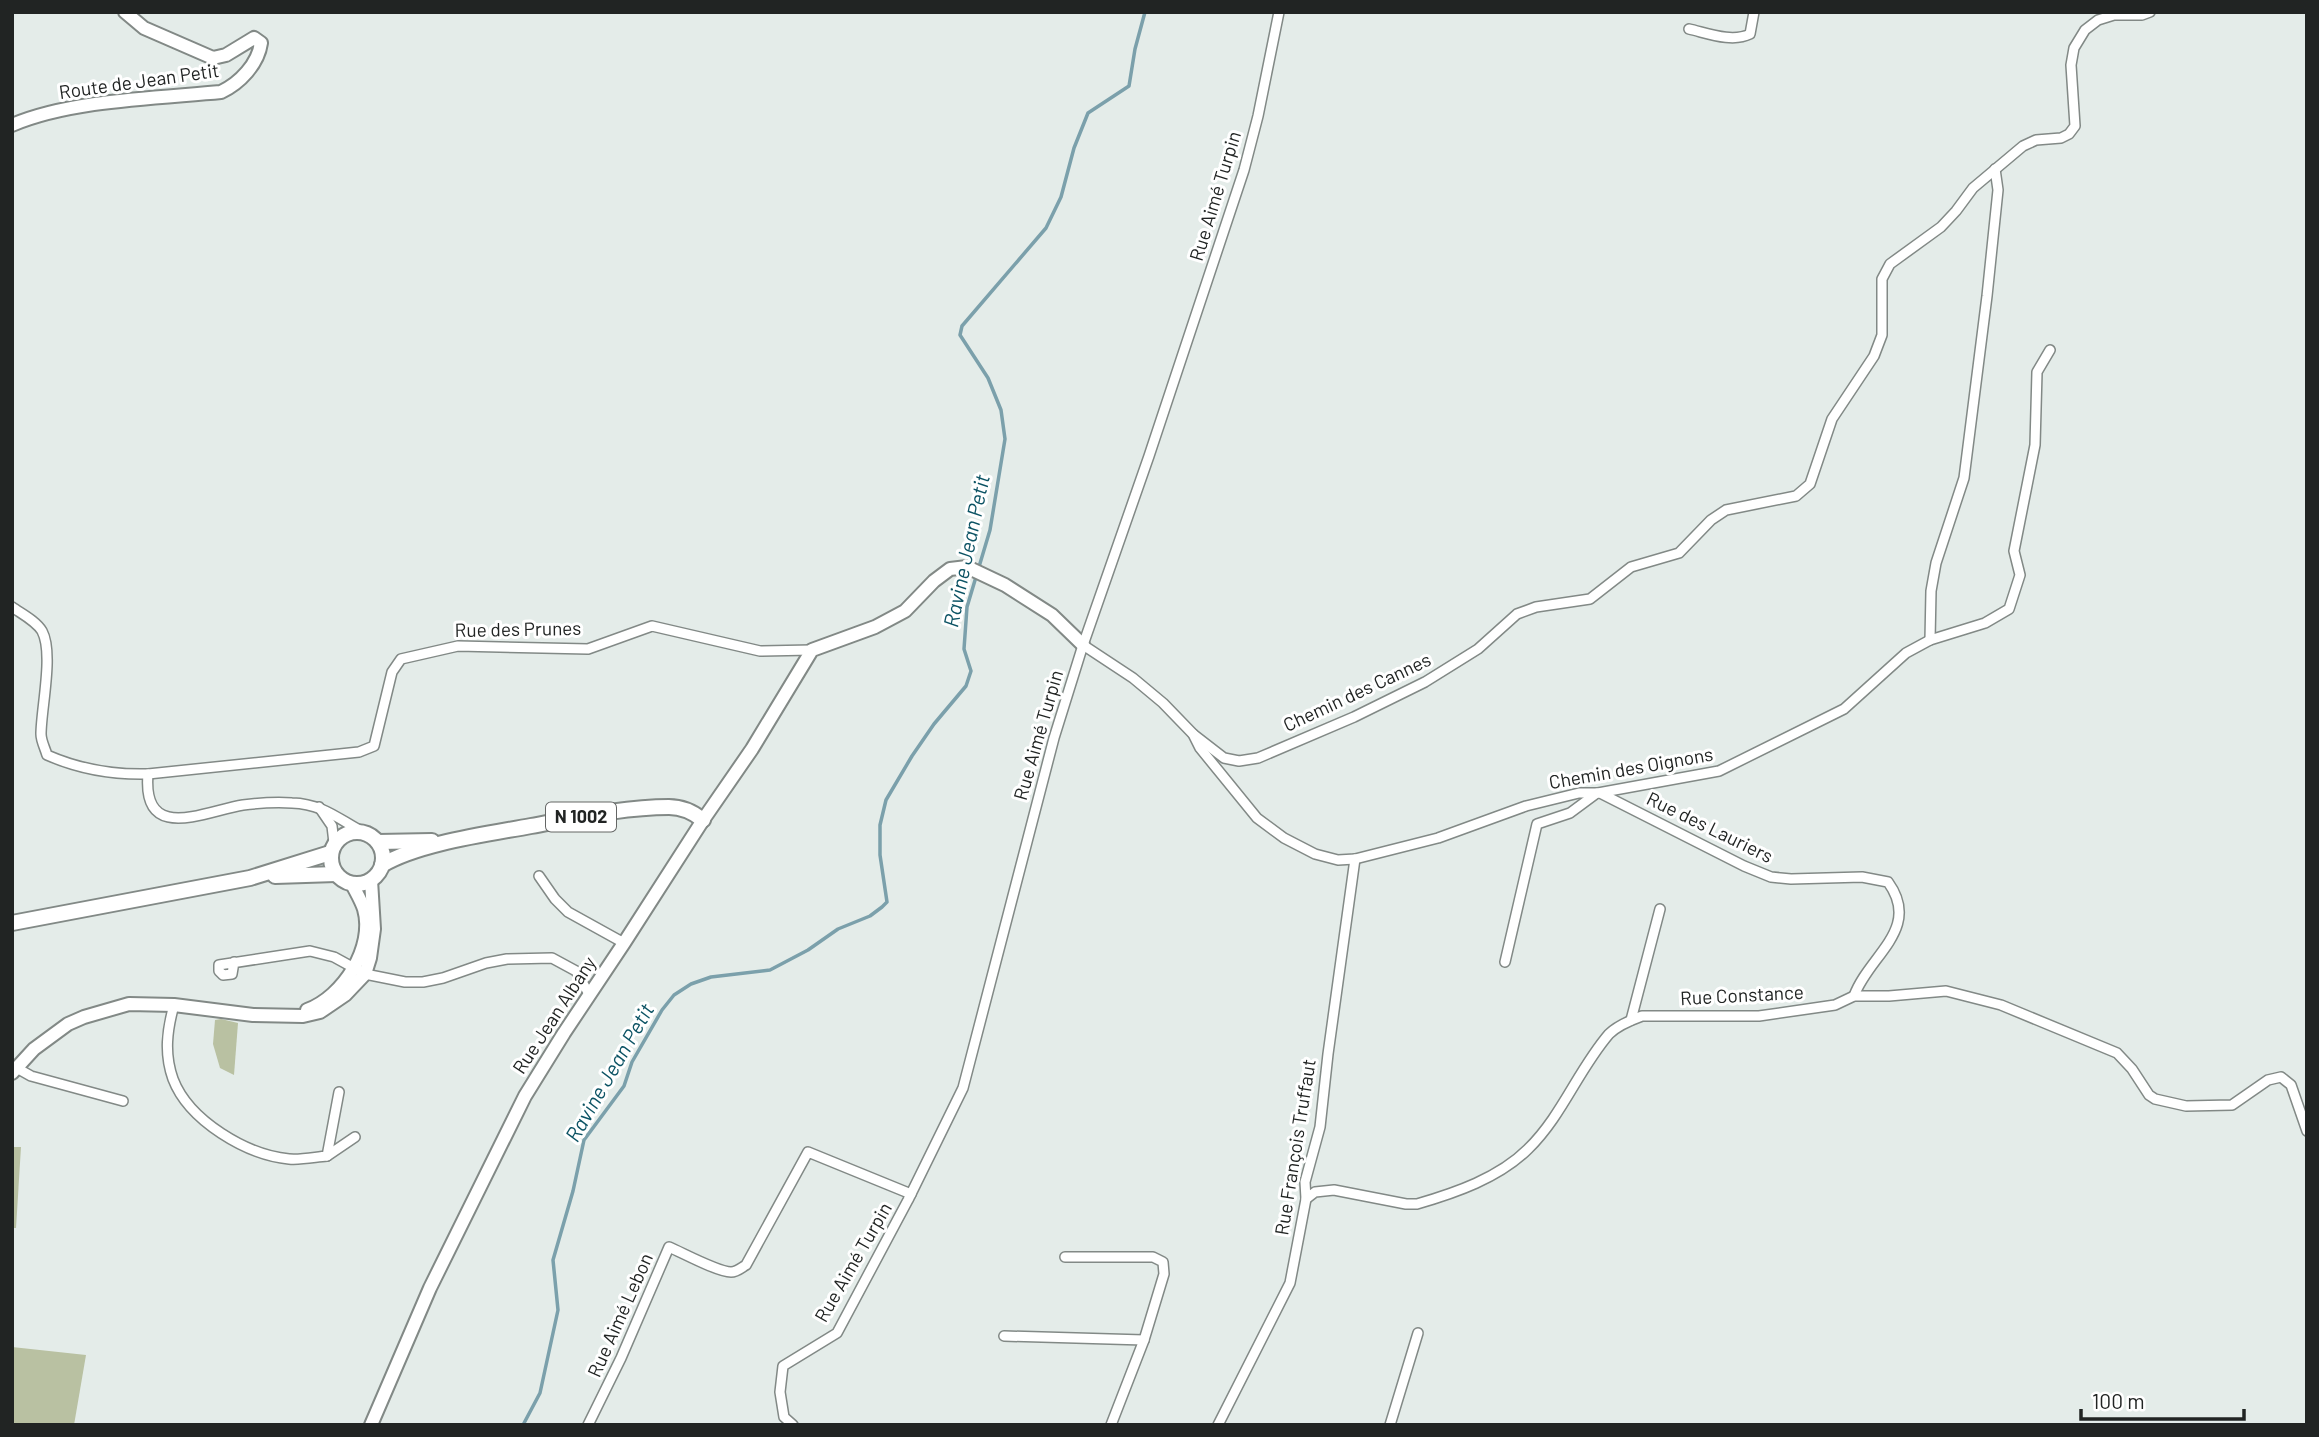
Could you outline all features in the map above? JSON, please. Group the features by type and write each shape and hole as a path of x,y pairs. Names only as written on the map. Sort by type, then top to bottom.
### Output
{"main road":[{"name":"N 1002","path":"382,865 404,855 458,840 600,814 671,807 691,811 703,820"},
{"path":"250,878 332,848 349,832 368,833 378,842 383,857 382,865 371,880 352,884 341,879 331,865 332,848"},
{"name":"N 1002","path":"378,842 458,840"},
{"path":"12,923 250,878 336,874"}],"street":[{"name":"Route de Jean Petit","path":"12,125 34,116 103,104 222,92 235,85 250,69 260,50 261,43 254,38 226,55 212,58 144,28 125,12"},
{"name":"Rue Aimé Turpin","path":"793,1425 784,1417 780,1391 783,1366 837,1333 911,1194 963,1088 1054,738 1244,170 1279,12"},
{"path":"1689,29 1730,38 1744,37 1750,34 1754,12"},
{"name":"Chemin des Cannes","path":"1193,734 1224,758 1239,761 1258,758 1425,682 1478,649 1517,614 1536,607 1590,599 1631,567 1679,553 1711,520 1726,510 1796,496 1810,484 1832,419 1874,356 1882,335 1884,272 1890,264 1941,227 1973,188 2023,146 2036,140 2061,138 2069,134 2075,126 2071,65 2074,48 2085,30 2098,20 2114,15 2142,15 2150,12"},
{"path":"1930,640 1931,591 1936,563 1964,478 1998,190 1996,169"},
{"name":"Chemin des Oignons","path":"1083,645 1133,678 1163,703 1193,734 1200,748 1257,818 1284,838 1315,854 1338,860 1355,859 1438,838 1526,806 1579,793 1598,793 1719,771 1844,709 1906,653 1930,640 1985,623 2009,609 2020,575 2014,551 2035,445 2037,372 2050,350"},
{"name":"Rue des Prunes","path":"12,607 37,625 43,633 46,646 45,703 41,737 47,755 68,764 122,774 148,774 359,752 374,746 392,672 401,659 458,646 588,649 652,626 760,651 812,650 875,627 905,611 934,581 950,569 967,567 1005,585 1052,615 1083,645"},
{"name":"Rue Jean Albany","path":"371,1425 430,1288 525,1096 589,994 752,749 812,650"},
{"path":"148,774 147,790 150,802 158,812 170,819 190,818 244,805 294,803 318,806 361,831"},
{"path":"1505,962 1536,824 1570,813 1598,793"},
{"name":"Rue des Lauriers","path":"1598,793 1770,877 1862,877 1888,882 1900,905 1896,932 1860,981 1854,996"},
{"path":"318,806 332,826 332,848"},
{"name":"Rue François Truffaut","path":"1217,1425 1290,1283 1306,1199 1305,1182 1320,1127 1355,859"},
{"path":"539,876 555,900 568,912 625,943"},
{"path":"123,1101 14,1070 34,1049 68,1024 129,1004 174,1005 253,1015 283,1015 311,1009 360,971 370,958 374,929 371,880"},
{"path":"352,884 364,909 366,930 360,971"},
{"path":"1306,1199 1315,1192 1334,1189 1417,1204 1495,1174 1528,1149 1544,1131 1611,1032 1631,1020 1660,909"},
{"path":"234,962 310,951 334,957 360,971 405,982 423,982 507,959 552,958 576,971 589,994"},
{"name":"Rue Constance","path":"1631,1020 1642,1016 1759,1016 1835,1005 1854,996 1946,991 2001,1005 2117,1053 2155,1099 2186,1106 2232,1105 2268,1080 2281,1077 2291,1085 2307,1131"},
{"path":"174,1005 167,1027 167,1058 173,1080 194,1111 220,1133 253,1149 289,1159 327,1156 355,1138"},
{"path":"327,1156 339,1092"},
{"name":"Rue Aimé Lebon","path":"588,1425 630,1339 669,1247 724,1271 735,1272 741,1269 746,1265 808,1152 911,1194"},
{"path":"1065,1257 1153,1257 1163,1262 1164,1274 1144,1340 1111,1425"},
{"path":"1390,1425 1418,1333"},
{"path":"1004,1336 1144,1340"}],"green space":[{"path":"215,1020 238,1023 234,1075 220,1068 213,1044"},
{"path":"12,1147 21,1147 16,1228 12,1228"},
{"path":"12,1347 86,1355 74,1425 12,1425"}],"waterway":[{"name":"Ravine Jean Petit","path":"523,1425 540,1393 558,1310 553,1260 573,1191 584,1140 624,1086 632,1062 662,1010 674,995 691,984 711,977 770,970 808,950 838,929 870,916 887,902 880,855 880,825 886,800 934,724 966,686 971,671 964,649 967,607 990,530 1005,439 1001,410 988,378 960,335 962,326 1046,228 1061,197 1074,148 1088,113 1129,86 1145,12"}]}
